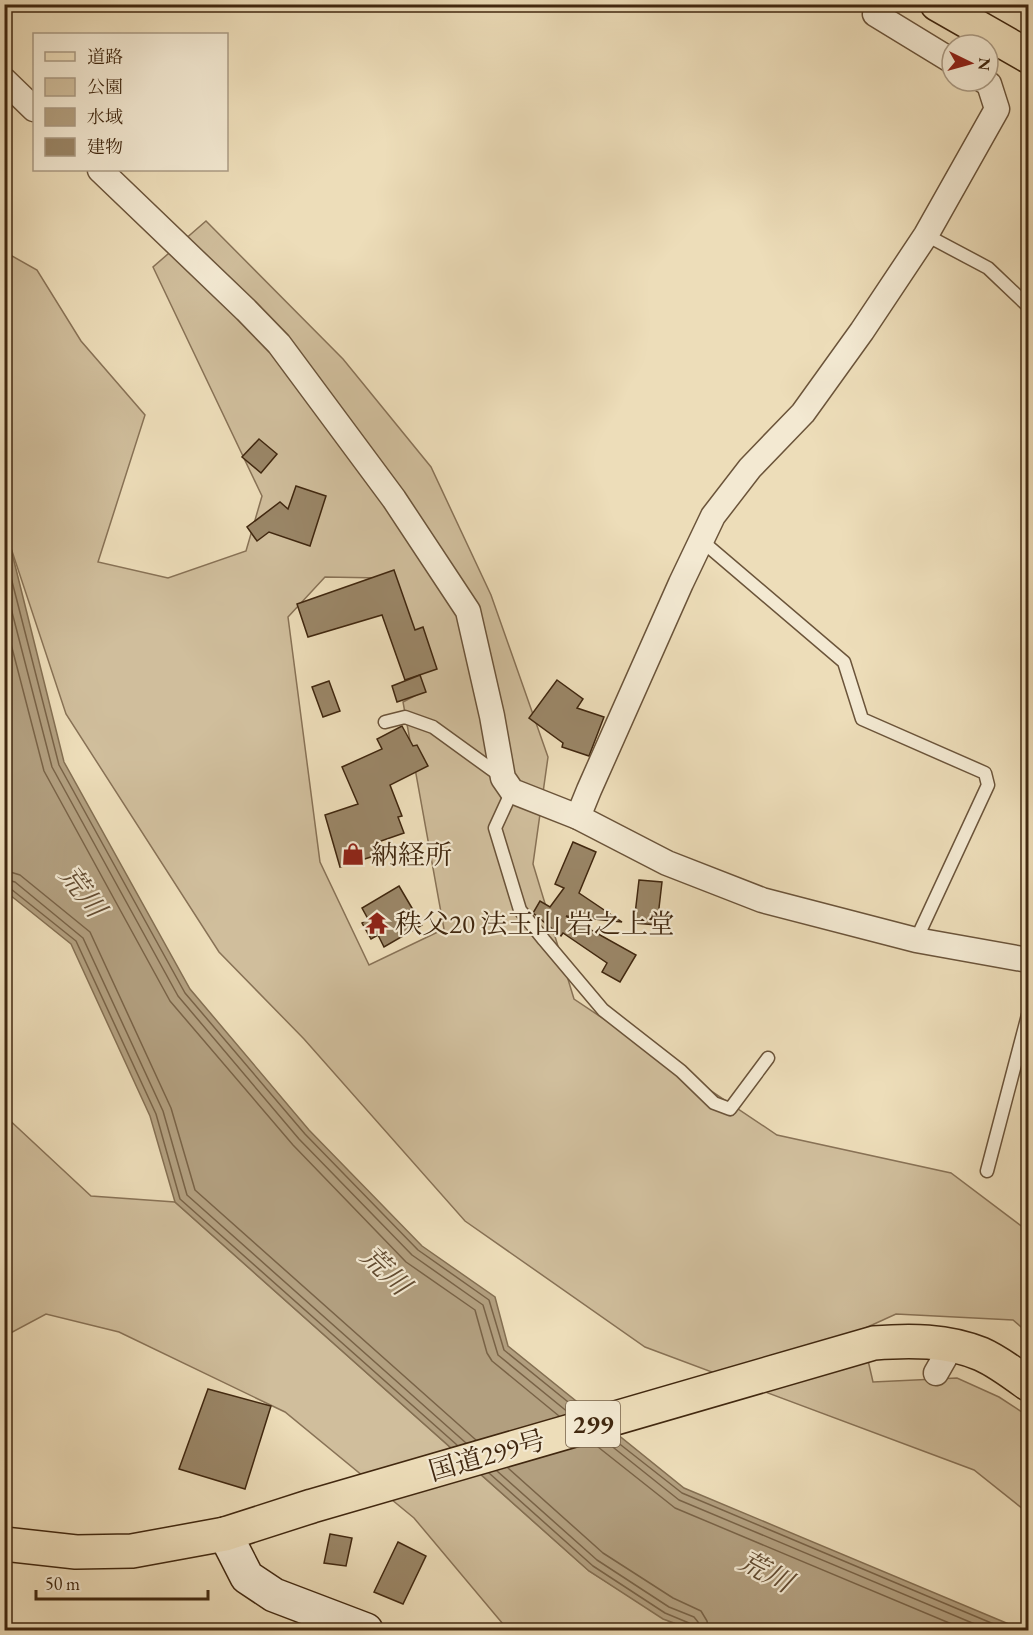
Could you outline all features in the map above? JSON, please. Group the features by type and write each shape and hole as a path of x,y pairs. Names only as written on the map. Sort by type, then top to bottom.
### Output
{"main road":[{"path":"937,4 1029,56"},
{"name":"国道299号","path":"5,1546 76,1552 132,1551 225,1534 312,1506 874,1343 909,1340 952,1346 982,1354 1029,1383"}],"street":[{"path":"880,4 875,14 940,54"},
{"path":"4,80 33,108"},
{"path":"579,817 588,790 713,516 750,468 803,413 862,331 926,235 997,109 992,93"},
{"path":"101,171 279,344 394,499 468,611 508,784 667,862 762,900 916,940 1029,960"},
{"path":"936,1373 952,1346"},
{"path":"225,1534 247,1576 274,1595 366,1630"}],"lane":[{"path":"926,235 988,268 1029,306"},
{"path":"702,541 844,662 862,719 985,773 988,785 916,940"},
{"path":"385,722 405,717 433,727 508,784 495,828 520,910 603,1010 681,1071 714,1103 730,1109 768,1058"},
{"path":"987,1171 1029,1015"}],"green space":[{"path":"206,221 343,359 431,467 491,595 548,757 533,864 574,999 777,1135 951,1173 1028,1231 1028,1333 1013,1320 896,1314 861,1330 873,1382 957,1378 999,1397 1028,1416 1028,1513 974,1470 645,1347 465,1221 304,1039 219,952 66,714 9,542 5,536 5,252 37,270 81,341 145,415 98,562 168,578 246,551 262,496 153,267","holes":["325,577 381,578 424,691 403,702 444,929 369,965 320,862 288,617"]},
{"path":"4,1115 91,1196 175,1202 589,1571 683,1630 508,1630 414,1518 285,1412 119,1332 46,1314 5,1336"}],"water":[{"name":"荒川","path":"4,536 9,541 64,762 190,989 309,1130 422,1246 495,1297 508,1346 684,1488 1023,1630 693,1630 663,1619 589,1571 175,1202 150,1116 71,944 5,891"}],"building":[{"path":"259,439 277,454 261,473 242,457"},
{"path":"296,486 326,496 310,546 269,532 257,541 247,527 280,502 288,509"},
{"path":"394,570 415,630 423,627 437,669 405,680 382,615 308,637 297,604"},
{"path":"420,675 426,692 397,702 392,686"},
{"path":"557,680 583,699 577,708 604,717 589,756 562,747 563,743 529,718"},
{"path":"329,681 340,711 323,717 312,687"},
{"path":"402,726 413,746 417,745 428,766 390,785 402,816 398,817 404,833 378,842 375,846 377,855 340,867 325,815 358,804 342,767 382,749 377,739"},
{"path":"573,842 596,852 579,893 622,922 566,916 636,955 620,982 602,972 607,963 563,933 561,936 533,913 540,901 550,907 564,888 555,884"},
{"path":"639,880 662,882 657,925 634,923"},
{"path":"399,886 422,925 384,947 378,935 371,939 362,923 368,919 362,908"},
{"path":"208,1389 271,1406 245,1489 179,1469"},
{"path":"330,1534 352,1538 346,1566 324,1563"},
{"path":"398,1542 426,1556 403,1604 374,1592"}],"place":[{"name":"納経所","path":"353,854"},
{"name":"秩父20 法王山 岩之上堂","path":"377,923"}]}
